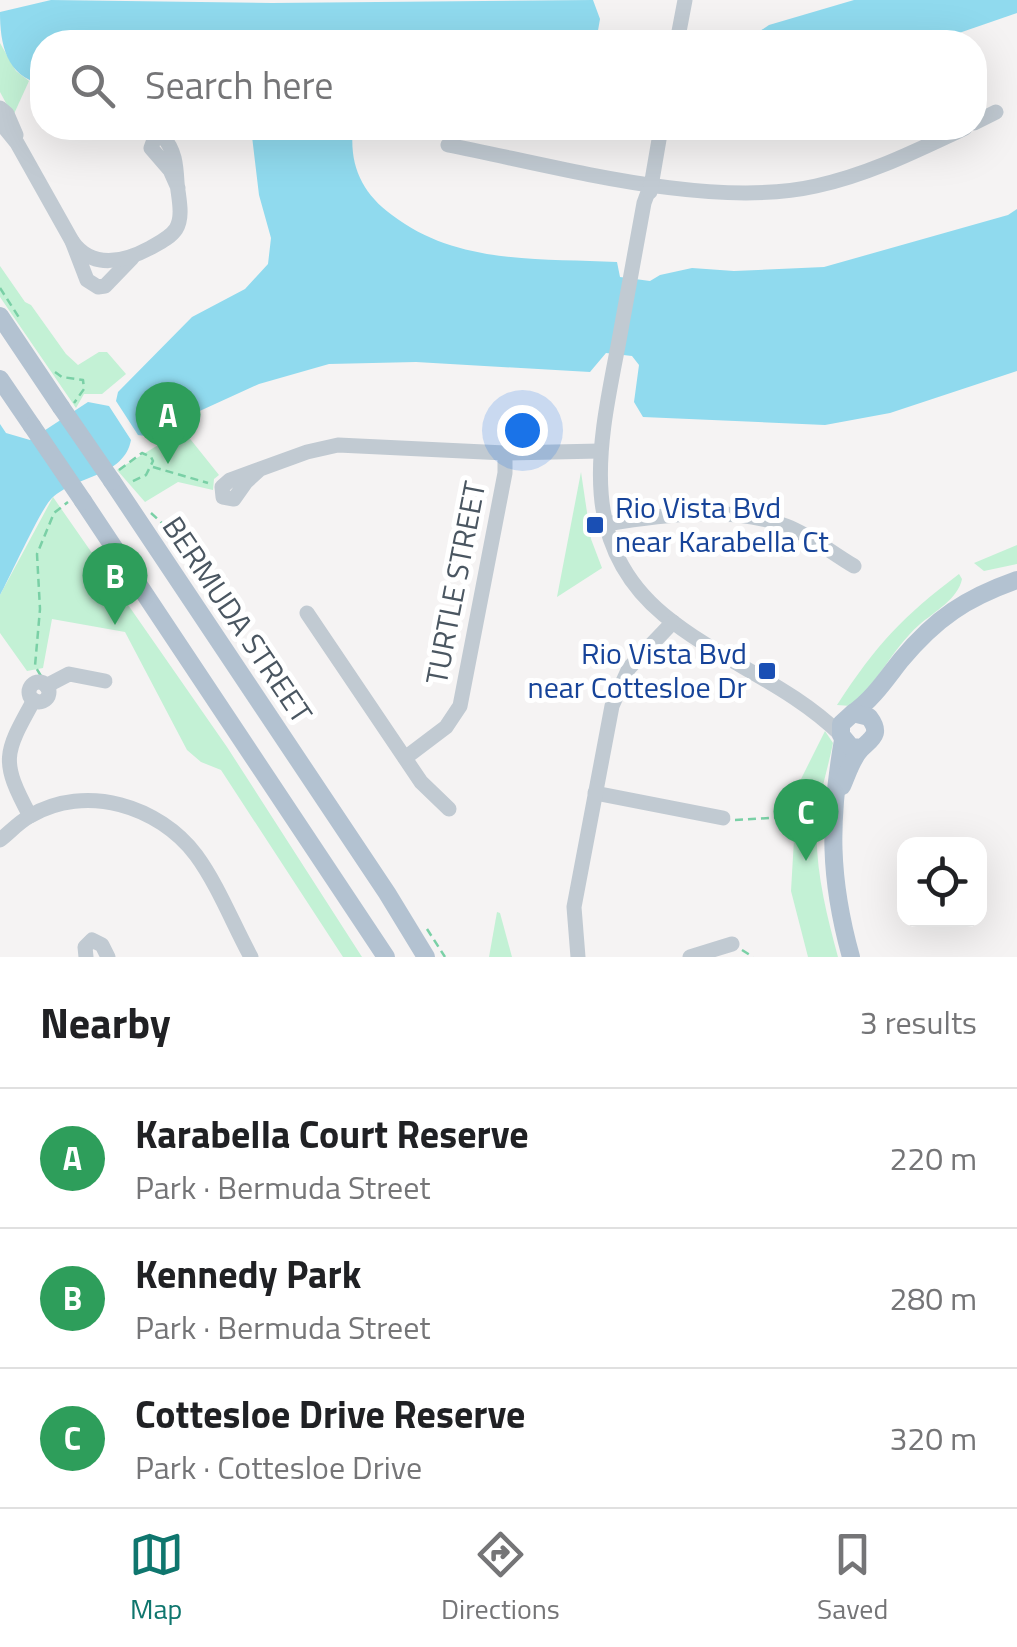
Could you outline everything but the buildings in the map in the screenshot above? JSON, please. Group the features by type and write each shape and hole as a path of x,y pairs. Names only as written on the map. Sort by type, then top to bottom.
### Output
{"main road":[{"name":"BERMUDA STREET","path":"0,316 61,407 116,477 426,957"},
{"name":"BERMUDA STREET","path":"0,379 386,957"},
{"path":"851,957 833,874 828,808 842,738 841,724 925,634 958,606 1017,580"},
{"path":"873,722 891,673"},
{"path":"828,808 862,748 874,739 873,722 864,714 851,714"},
{"path":"842,738 851,747 862,748"}],"street":[{"path":"679,30 685,0"},
{"path":"0,108 15,130 17,144"},
{"path":"987,116 996,112"},
{"path":"0,122 17,144 72,241 87,280 98,286 108,284 134,256"},
{"path":"659,140 600,450 599,488 606,524 629,575 650,603 672,622 811,708 842,738"},
{"path":"448,145 685,190 775,192 818,186 906,156 940,140"},
{"path":"106,262 134,256 176,230 180,216 178,188"},
{"path":"72,241 114,271 108,284"},
{"path":"222,487 223,497 234,499 260,470 307,452 338,446 506,454 600,450"},
{"name":"TURTLE STREET","path":"406,758 446,727 460,706 506,454"},
{"path":"606,524 668,516 766,520 796,530 854,566"},
{"path":"308,613 431,794 449,809"},
{"path":"578,957 574,907 616,692 630,668 672,622"},
{"path":"30,816 12,784 8,764 11,744 34,700 46,698 44,684 69,674 105,681"},
{"path":"811,708 851,714"},
{"path":"595,793 723,818"},
{"path":"0,840 30,816 59,804 128,805 178,834 198,857 251,957"},
{"path":"86,957 84,947 92,940 102,945 108,957"},
{"path":"690,957 732,944"}],"path":[{"path":"146,453 153,461 146,475 128,483 116,477 146,453"},
{"path":"151,467 222,487"},
{"path":"44,684 35,666 40,609 37,554 54,513 80,499"},
{"path":"723,818 741,822 828,808"}],"green space":[{"path":"0,43 16,71 29,81 13,116 0,92"},
{"path":"0,266 78,365 99,352 107,352 126,374 102,394 84,394 76,408 0,297"},
{"path":"183,430 219,475 214,479 213,490 178,482 145,502 117,470"},
{"path":"581,472 591,539 602,568 557,597"},
{"path":"53,497 227,747 362,957 343,957 221,770 201,762 187,750 125,632 52,619 43,668 27,671 0,633 0,595"},
{"path":"1017,545 1017,564 984,571 974,563"},
{"path":"959,574 962,579 956,593 909,634 861,697 851,706 837,705 892,633"},
{"path":"825,731 833,743 819,804 818,862 838,957 808,957 791,891 797,787"},
{"path":"497,912 500,913 512,957 489,957"}],"water":[{"path":"51,0 593,0 600,19 598,30 30,30 30,80 20,74 8,57 0,12"},
{"path":"854,0 1017,0 1017,13 968,30 762,30"},
{"path":"252,140 352,140 365,188 392,215 417,231 444,243 500,256 617,262 620,277 650,281 692,268 734,271 824,267 1008,215 1017,209 1017,371 890,413 825,425 643,417 634,402 639,365 632,356 606,353 590,372 416,362 329,364 259,384 145,436 138,435 116,401 118,392 192,317 245,289 268,264 271,238 259,195"},
{"path":"88,402 109,406 131,440 127,452 110,469 52,498 0,595 0,424 6,433 30,440"}],"place":[{"name":"Karabella Court Reserve","path":"168,464"},
{"name":"Rio Vista Bvd near Karabella Ct","path":"595,525"},
{"name":"Kennedy Park","path":"115,625"},
{"name":"Rio Vista Bvd near Cottesloe Dr","path":"767,671"},
{"name":"Cottesloe Drive Reserve","path":"806,861"}]}
